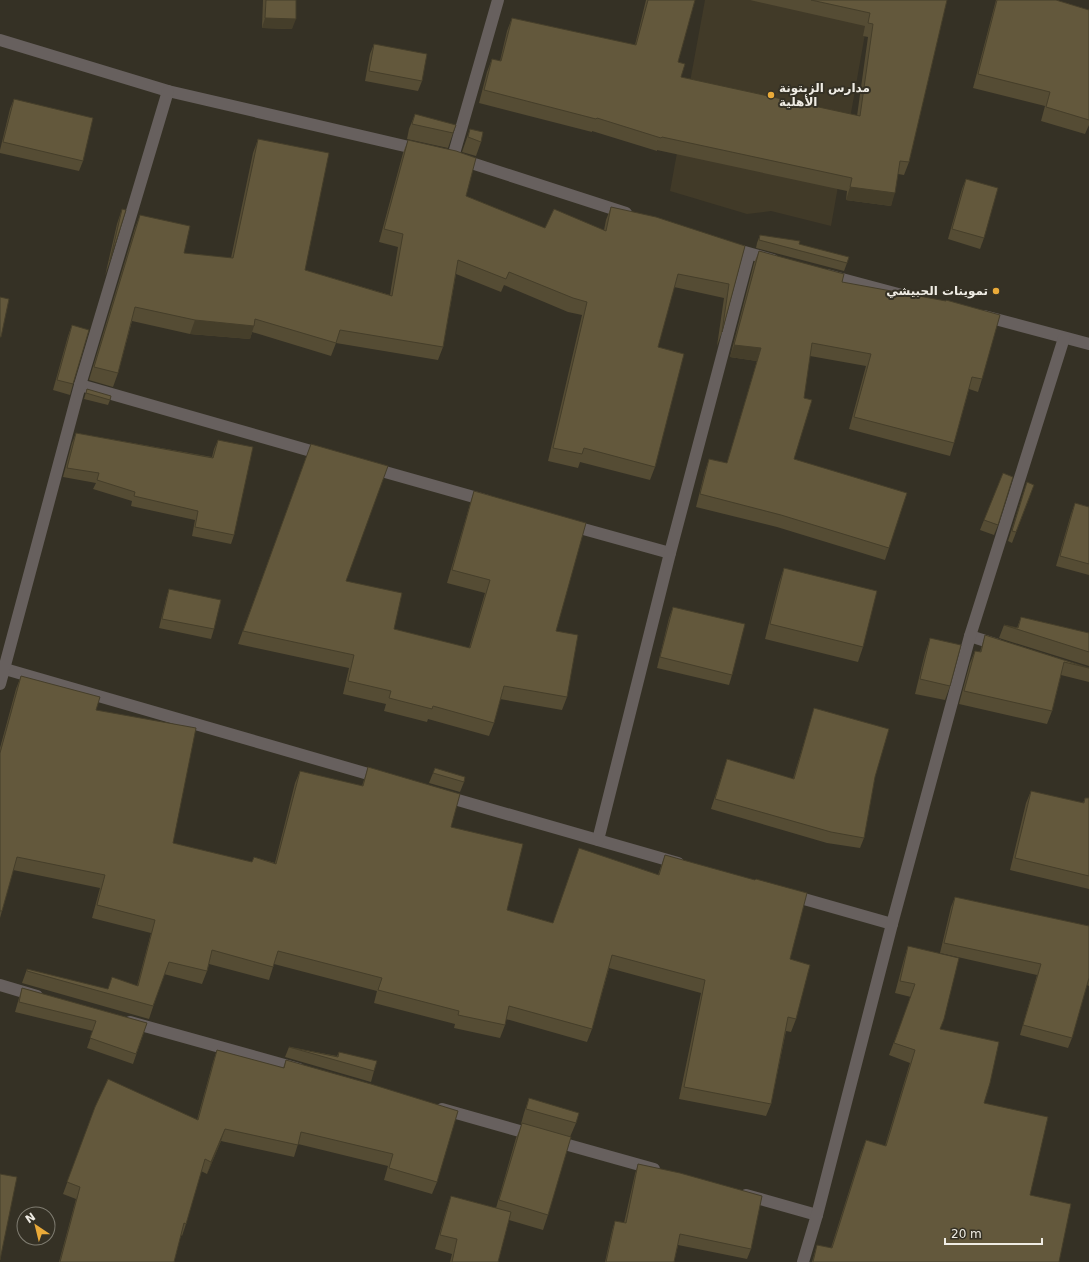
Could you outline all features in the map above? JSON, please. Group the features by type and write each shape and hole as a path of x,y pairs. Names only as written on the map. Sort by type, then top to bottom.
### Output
{"street":[{"path":"498,0 450,156 635,216"},
{"path":"0,40 168,91 430,151"},
{"path":"0,684 80,384 168,91"},
{"path":"718,244 787,264"},
{"path":"598,840 670,553 749,254"},
{"path":"818,272 910,297"},
{"path":"972,313 1089,344"},
{"path":"803,1262 818,1215 892,924 970,636 1064,338"},
{"path":"80,384 333,457"},
{"path":"364,466 502,505"},
{"path":"555,520 670,553"},
{"path":"970,636 1007,648"},
{"path":"5,669 392,781"},
{"path":"430,792 688,866"},
{"path":"778,892 892,924"},
{"path":"0,985 46,998"},
{"path":"122,1019 313,1073"},
{"path":"428,1105 665,1172"},
{"path":"733,1191 818,1215"}],"shaded area":[{"name":"مدارس الزيتونة الأهلية","path":"705,0 871,0 831,226 771,211 747,214 670,191"}],"building":[{"path":"266,0 296,0 296,19 265,18"},
{"path":"648,0 695,0 678,62 685,64 681,77 860,116 873,24 868,23 870,13 811,0 947,0 909,162 900,161 895,193 850,187 852,178 661,138 597,118 596,119 484,90 492,59 501,61 512,18 636,45"},
{"path":"997,0 1056,0 1089,10 1089,120 1046,107 1050,92 978,74"},
{"path":"374,44 427,54 422,81 369,71"},
{"path":"14,99 93,118 83,161 3,142"},
{"path":"415,114 456,125 453,133 412,124"},
{"path":"470,129 483,132 481,142 468,137"},
{"path":"258,139 329,153 305,270 392,296 403,234 384,229 408,140 456,151 476,158 466,196 545,228 554,209 606,231 611,207 656,217 745,246 722,332 729,284 678,274 658,347 684,354 655,467 584,448 582,454 553,448 587,302 573,298 509,272 506,279 458,260 443,347 340,330 336,343 255,319 254,326 195,320 135,307 118,373 94,367 140,215 190,226 184,253 233,258"},
{"path":"966,179 998,188 984,238 952,229"},
{"path":"122,209 126,210 110,261"},
{"path":"760,235 800,241 799,244 849,257 847,263 759,240"},
{"path":"759,251 844,274 842,282 946,300 1000,315 982,379 972,377 954,443 854,417 871,354 812,343 804,398 812,400 794,459 907,493 889,548 781,515 700,494 709,459 727,463 761,348 734,345"},
{"path":"0,297 9,299 1,337 0,337"},
{"path":"72,325 89,330 73,384 57,380"},
{"path":"87,389 111,396 110,400 86,393"},
{"path":"76,433 213,458 218,440 253,447 234,535 195,527 198,511 134,496 135,492 97,480 99,473 67,468"},
{"path":"311,444 388,466 346,581 402,593 394,629 470,648 490,580 452,570 474,491 586,523 556,631 578,635 567,697 504,686 494,723 433,706 432,709 389,698 391,691 348,681 354,655 243,631"},
{"path":"1003,473 1013,477 998,525 984,520"},
{"path":"1027,482 1034,485 1016,532 1012,531"},
{"path":"1075,503 1089,507 1089,564 1060,556"},
{"path":"784,568 877,591 863,647 770,624"},
{"path":"169,589 221,600 214,629 162,619"},
{"path":"673,607 745,624 732,675 660,657"},
{"path":"1021,617 1089,633 1089,652 1004,625 1018,628"},
{"path":"985,635 1089,668 1064,662 1052,711 964,691 975,651 981,652"},
{"path":"930,638 961,645 950,686 920,679"},
{"path":"21,676 100,697 96,710 196,728 173,843 252,862 254,857 276,864 300,771 363,786 368,767 460,794 451,827 523,844 507,910 553,923 579,848 659,875 665,855 807,893 790,959 810,965 796,1019 788,1017 771,1104 684,1087 705,980 612,955 592,1029 509,1006 505,1025 458,1015 459,1011 378,990 382,978 278,951 273,967 212,950 207,971 169,962 153,1006 27,971 27,969 108,989 112,977 138,986 155,920 97,905 105,875 17,857 2,911 0,911 0,753"},
{"path":"814,708 889,729 875,777 864,838 831,832 715,799 727,759 794,779"},
{"path":"435,768 465,777 464,782 433,773"},
{"path":"1031,791 1084,803 1085,798 1089,798 1089,876 1015,858"},
{"path":"955,897 1089,926 1089,978 1072,1038 1023,1025 1041,964 944,943"},
{"path":"908,946 959,958 944,1019 940,1029 999,1042 984,1103 1048,1117 1030,1195 1071,1204 1059,1262 813,1262 817,1245 832,1248 866,1140 886,1146 915,1050 894,1043 915,984 900,981"},
{"path":"22,988 147,1023 136,1054 90,1038 96,1021 19,1002"},
{"path":"289,1047 338,1057 339,1052 377,1061 374,1071"},
{"path":"217,1050 284,1068 286,1060 458,1111 437,1182 389,1168 393,1154 301,1132 298,1145 225,1129 211,1162 205,1159 186,1224 184,1223 174,1262 60,1262 80,1187 67,1182 95,1107 108,1079 198,1120"},
{"path":"529,1098 579,1113 576,1123 526,1109"},
{"path":"522,1123 571,1137 548,1215 499,1200"},
{"path":"638,1164 680,1173 762,1196 751,1249 680,1234 674,1262 606,1262 615,1221 626,1223"},
{"path":"0,1174 17,1177 0,1260"},
{"path":"451,1196 511,1212 498,1262 452,1262 457,1239 440,1235"}],"place":[{"name":"مدارس الزيتونة الأهلية","path":"771,95"},
{"name":"تموينات الحبيشي","path":"996,291"}]}
